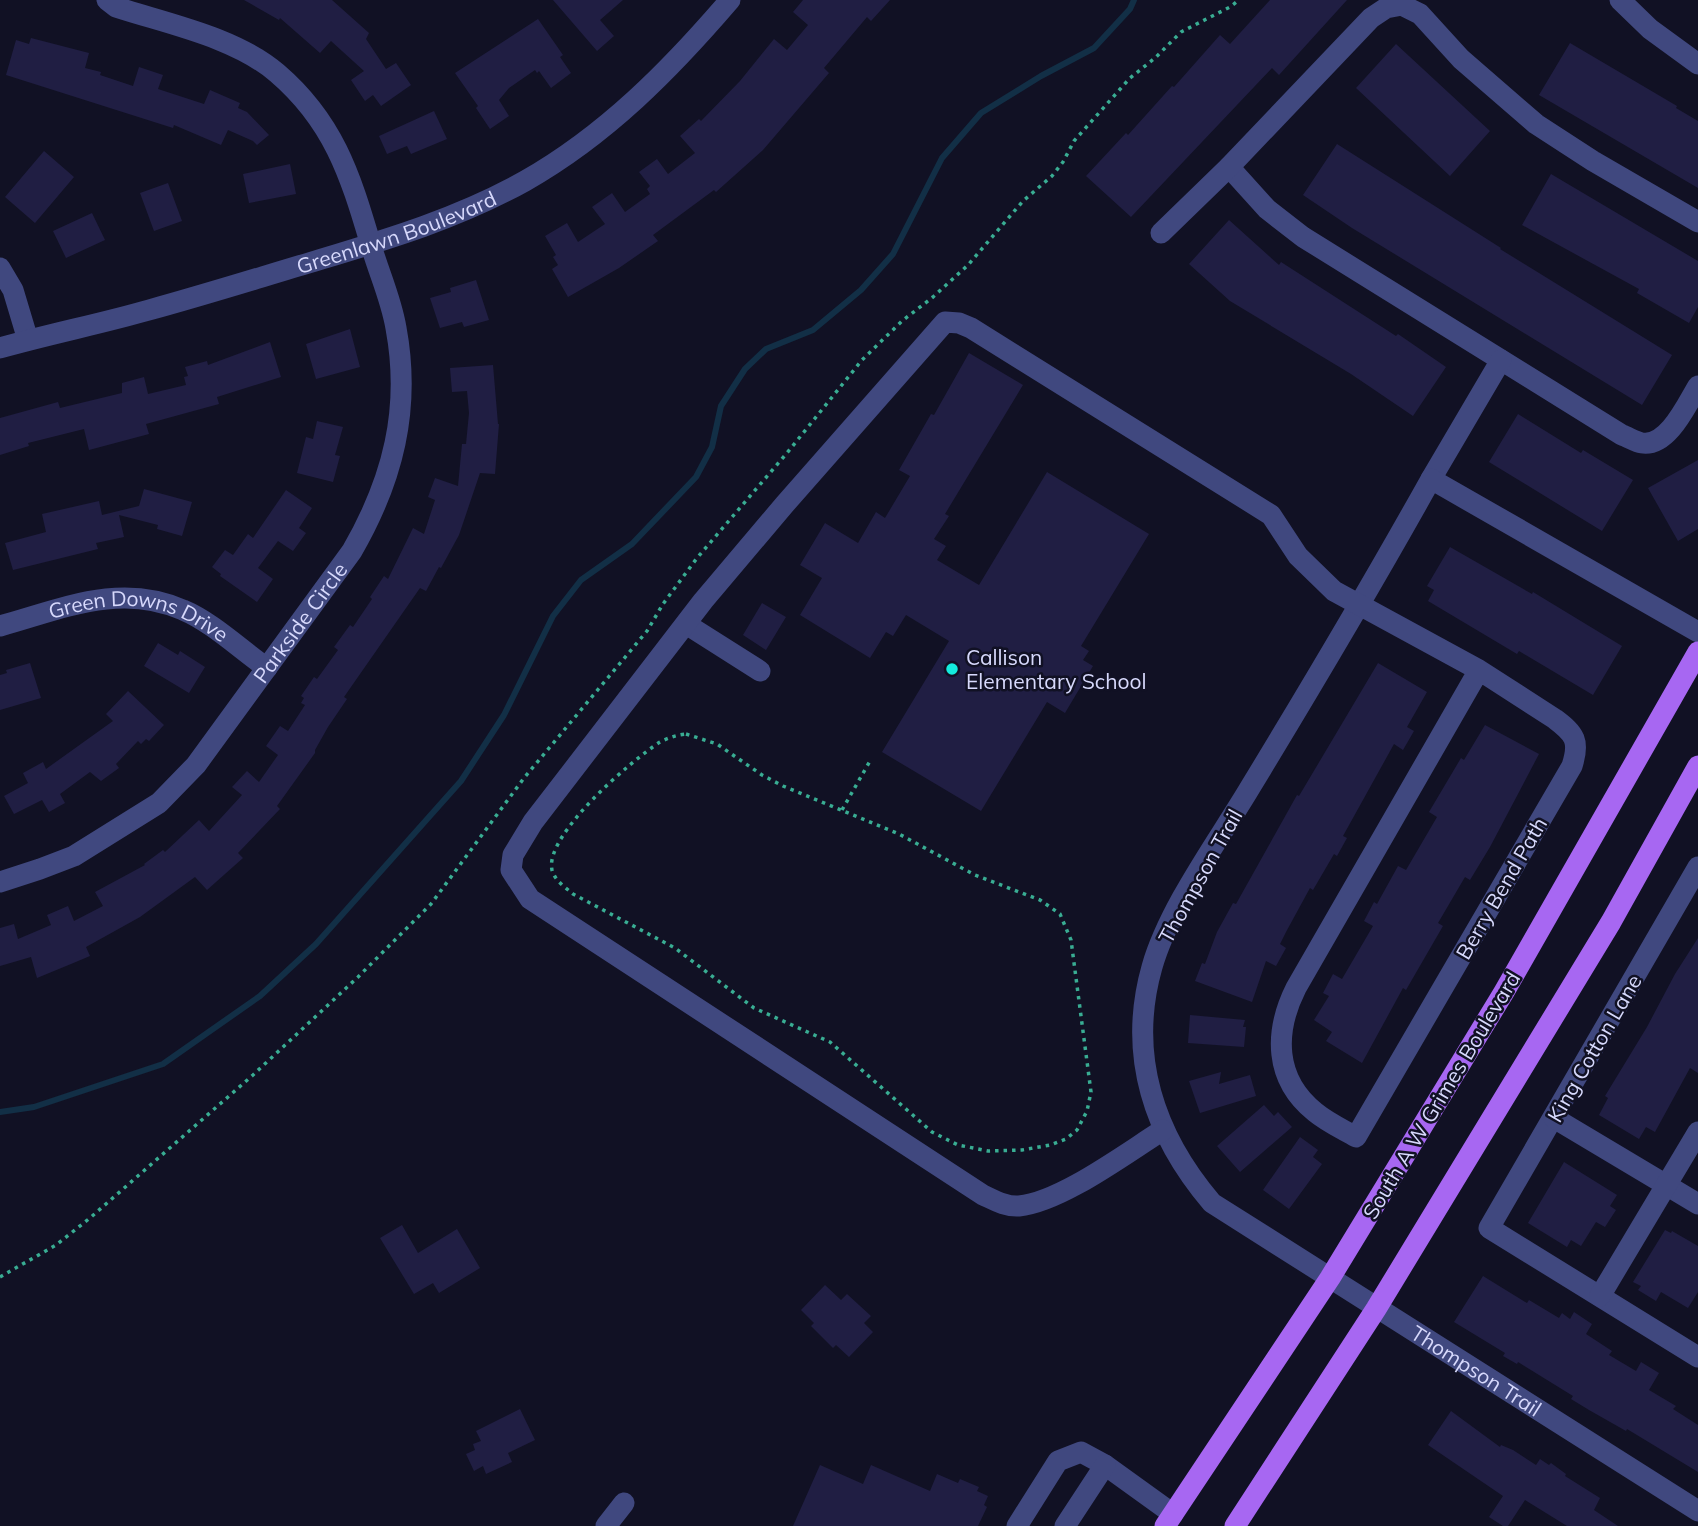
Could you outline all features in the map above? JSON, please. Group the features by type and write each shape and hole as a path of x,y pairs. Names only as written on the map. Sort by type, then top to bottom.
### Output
{"main road":[{"name":"South A W Grimes Boulevard","path":"1169,1520 1330,1278 1504,992 1698,652"},
{"path":"1235,1526 1376,1309 1611,922 1698,766"}],"street":[{"name":"Parkside Circle","path":"0,882 74,856 159,803 196,765 352,551 370,520 384,486 400,415 401,360 390,304 359,201 336,143 305,102 277,73 253,56 225,43 116,7 107,0"},
{"name":"Greenlawn Boulevard","path":"0,348 147,310 420,230 468,211 525,181 612,121 651,88 730,0"},
{"path":"1620,0 1650,29 1698,64"},
{"path":"1161,233 1229,167 1371,18 1386,8 1402,5 1420,14 1461,59 1536,124 1593,161 1698,222"},
{"path":"1229,167 1267,209 1303,237 1622,435 1644,444 1661,439 1676,423 1698,386"},
{"path":"0,268 13,290 28,340"},
{"path":"1163,1130 1051,1197 1016,1206 999,1203 530,899 511,870 513,855 522,837 686,624 785,504 945,322 959,323 971,328 1271,515 1298,556 1334,591 1479,670"},
{"name":"Thompson Trail","path":"1501,360 1361,605 1177,909 1152,967 1144,1024 1148,1086 1163,1130 1191,1179 1212,1203 1698,1511"},
{"path":"1431,479 1698,632"},
{"name":"Green Downs Drive","path":"0,626 102,598 158,600 197,617 267,668"},
{"path":"686,624 760,671"},
{"name":"Berry Bend Path","path":"1479,670 1566,727 1575,738 1577,750 1572,766 1356,1137 1311,1109 1289,1078 1282,1060 1282,1024 1286,1007 1479,670"},
{"name":"King Cotton Lane","path":"1600,1296 1489,1228 1698,867"},
{"path":"1554,1118 1698,1204"},
{"path":"1698,1132 1600,1296 1698,1357"},
{"path":"1017,1526 1058,1461 1081,1452 1105,1465 1169,1520"},
{"path":"1065,1526 1105,1465"},
{"path":"606,1526 625,1503"}],"path":[{"path":"0,1277 56,1244 90,1218 253,1076 431,904 524,778 647,631 697,558 862,360 902,321 968,265 1023,201 1052,176 1063,163 1074,141 1130,78 1181,32 1230,8 1239,0"},
{"path":"676,735 694,736 717,744 773,780 842,810 899,834 975,876 1040,900 1060,914 1072,940 1091,1092 1087,1111 1077,1130 1066,1139 1041,1147 988,1151 958,1144 932,1132 830,1042 754,1008 675,948 573,894 558,882 552,870 552,858 557,842 577,816 641,756 676,735"},
{"path":"842,810 870,761"}],"building":[{"path":"244,0 332,0 369,33 366,39 386,69 396,63 411,85 381,106 373,95 365,101 351,80 364,71 331,41 320,53 280,18 279,20"},
{"path":"553,0 623,0 600,20 614,36 597,51"},
{"path":"803,0 890,0 871,21 867,17 824,68 829,73 763,150 716,192 714,190 653,235 658,241 619,268 568,297 552,269 558,265 553,257 556,255 545,236 567,223 578,242 605,224 592,207 612,193 625,212 650,194 647,189 650,186 639,172 657,159 668,174 695,153 680,136 699,119 701,121 740,81 774,39 787,50 808,25 793,12"},
{"path":"1270,0 1347,0 1279,75 1272,68 1131,217 1086,176 1172,86 1174,87 1220,35 1230,44"},
{"path":"538,19 563,55 560,57 571,73 551,88 539,71 537,73 535,70 509,88 499,100 509,116 490,129 455,73"},
{"path":"31,38 89,53 85,68 133,86 139,67 163,75 158,89 204,104 210,90 240,103 238,108 247,112 269,135 257,145 228,130 221,145 174,125 173,128 6,75 16,40 29,44"},
{"path":"1570,43 1698,121 1698,188 1539,95"},
{"path":"1396,44 1490,131 1450,176 1356,88"},
{"path":"434,111 447,139 411,154 407,146 387,154 379,136"},
{"path":"1337,144 1672,355 1642,405 1352,228 1303,195"},
{"path":"44,151 74,177 35,223 5,197"},
{"path":"290,164 296,194 249,203 243,174"},
{"path":"1551,174 1698,261 1698,307 1689,323 1637,293 1639,289 1522,225"},
{"path":"168,183 182,221 154,231 140,193"},
{"path":"92,213 105,240 66,258 53,231"},
{"path":"1229,220 1279,265 1281,262 1446,367 1413,416 1351,374 1230,301 1189,264"},
{"path":"476,280 489,320 464,327 462,322 440,328 430,298"},
{"path":"350,329 360,367 316,379 306,344"},
{"path":"270,342 281,377 217,397 219,404 146,424 149,434 89,450 84,429 28,443 29,446 0,455 0,418 58,402 60,408 122,393 122,383 144,377 148,394 186,385 184,377 188,376 185,367 207,361 208,365"},
{"path":"969,353 1023,385 945,514 949,516 934,539 946,546 937,560 979,585 1047,472 1149,534 1081,646 1089,651 1083,660 1093,666 1065,713 1047,702 981,811 882,752 949,641 906,615 893,636 886,632 870,658 800,615 822,578 800,565 825,523 858,543 876,512 885,518 910,476 899,470"},
{"path":"493,365 499,424 495,474 480,473 459,535 441,568 439,567 426,591 420,588 344,697 347,699 315,753 277,806 280,809 238,853 243,858 207,890 195,877 140,917 86,947 90,956 37,978 31,957 0,966 0,928 14,924 18,939 51,925 47,915 68,906 74,921 103,906 95,892 145,865 163,850 165,852 199,820 209,831 242,795 232,787 247,771 259,782 278,755 266,746 280,726 288,731 305,705 301,703 304,698 301,696 338,650 334,647 350,625 353,627 384,576 388,579 413,528 424,534 435,500 428,497 435,478 458,486 462,444 466,444 469,413 467,391 452,392 450,368"},
{"path":"1518,414 1581,453 1583,450 1633,480 1602,531 1489,462"},
{"path":"317,421 343,427 335,455 340,456 333,482 297,473 306,437 313,439"},
{"path":"1698,460 1698,529 1678,541 1648,488"},
{"path":"144,489 192,502 182,536 157,529 158,525 119,515 124,537 96,543 98,549 13,570 5,543 46,532 42,514 99,501 102,515 139,506"},
{"path":"286,490 312,508 299,528 306,533 293,551 278,541 258,568 273,579 257,602 220,576 212,567 225,550 233,555 248,534 253,538"},
{"path":"1450,547 1532,594 1533,592 1622,646 1593,695 1428,601 1434,590 1427,586"},
{"path":"762,603 786,617 766,650 743,635"},
{"path":"158,643 178,655 180,651 205,667 189,693 144,666"},
{"path":"30,663 41,698 0,710 0,675 7,673 6,670"},
{"path":"1378,663 1427,692 1407,727 1414,731 1403,750 1394,744 1343,836 1347,838 1337,856 1334,854 1313,890 1310,888 1286,932 1280,944 1286,948 1276,966 1266,961 1252,1002 1195,981 1233,903 1236,904 1297,795 1299,796"},
{"path":"128,691 164,725 149,741 146,739 141,744 138,741 116,764 119,768 101,781 90,772 60,794 65,803 49,812 42,800 14,814 4,796 28,783 23,773 43,762 46,769 113,721 106,714"},
{"path":"1485,725 1539,754 1490,847 1470,880 1465,877 1438,923 1443,926 1406,990 1403,988 1362,1063 1326,1041 1332,1032 1314,1020 1329,996 1323,993 1333,974 1342,979 1373,926 1364,921 1374,902 1377,904 1398,866 1406,870 1437,817 1429,812 1461,758 1464,760"},
{"path":"1698,938 1698,1073 1690,1068 1655,1132 1646,1127 1639,1139 1599,1115 1608,1098 1605,1096"},
{"path":"1190,1015 1245,1020 1244,1047 1188,1043"},
{"path":"1221,1072 1219,1084 1250,1075 1256,1096 1200,1113 1189,1081"},
{"path":"1264,1105 1274,1116 1278,1112 1292,1127 1240,1172 1217,1146"},
{"path":"1300,1137 1318,1150 1313,1157 1322,1164 1289,1209 1263,1190"},
{"path":"1564,1162 1617,1195 1610,1206 1616,1210 1605,1227 1596,1222 1581,1246 1571,1240 1567,1247 1528,1223"},
{"path":"402,1225 418,1253 457,1229 480,1268 439,1293 433,1283 414,1294 380,1238"},
{"path":"1665,1230 1671,1233 1672,1231 1698,1246 1698,1292 1688,1308 1661,1292 1656,1301 1638,1290 1641,1286 1633,1282"},
{"path":"1483,1276 1527,1303 1529,1300 1559,1318 1562,1313 1570,1319 1574,1312 1592,1324 1586,1334 1612,1351 1609,1355 1636,1371 1641,1362 1659,1373 1649,1390 1676,1406 1673,1409 1698,1425 1698,1472 1571,1399 1573,1396 1518,1362 1517,1364 1503,1356 1505,1353 1454,1322"},
{"path":"825,1285 841,1300 847,1294 871,1316 864,1323 873,1332 849,1357 836,1345 833,1348 811,1326 814,1323 801,1310"},
{"path":"520,1409 535,1440 508,1453 512,1462 486,1474 483,1466 474,1471 466,1454 475,1450 473,1444 481,1441 476,1431"},
{"path":"1451,1411 1500,1447 1501,1445 1513,1450 1536,1465 1540,1459 1549,1465 1551,1463 1566,1474 1565,1476 1600,1498 1594,1510 1618,1526 1567,1526 1525,1500 1508,1526 1503,1526 1489,1517 1503,1496 1428,1445"},
{"path":"820,1465 863,1484 871,1465 930,1491 937,1474 958,1483 960,1479 979,1487 977,1491 988,1496 984,1505 987,1507 978,1526 793,1526"}],"waterway":[{"path":"0,1112 34,1107 163,1064 260,996 316,944 461,781 504,715 553,616 581,580 632,544 696,477 712,447 721,406 745,369 766,349 813,330 861,290 893,254 942,158 981,113 1041,76 1094,48 1130,9 1134,0"}],"place":[{"name":"Callison Elementary School","path":"952,669"}]}
